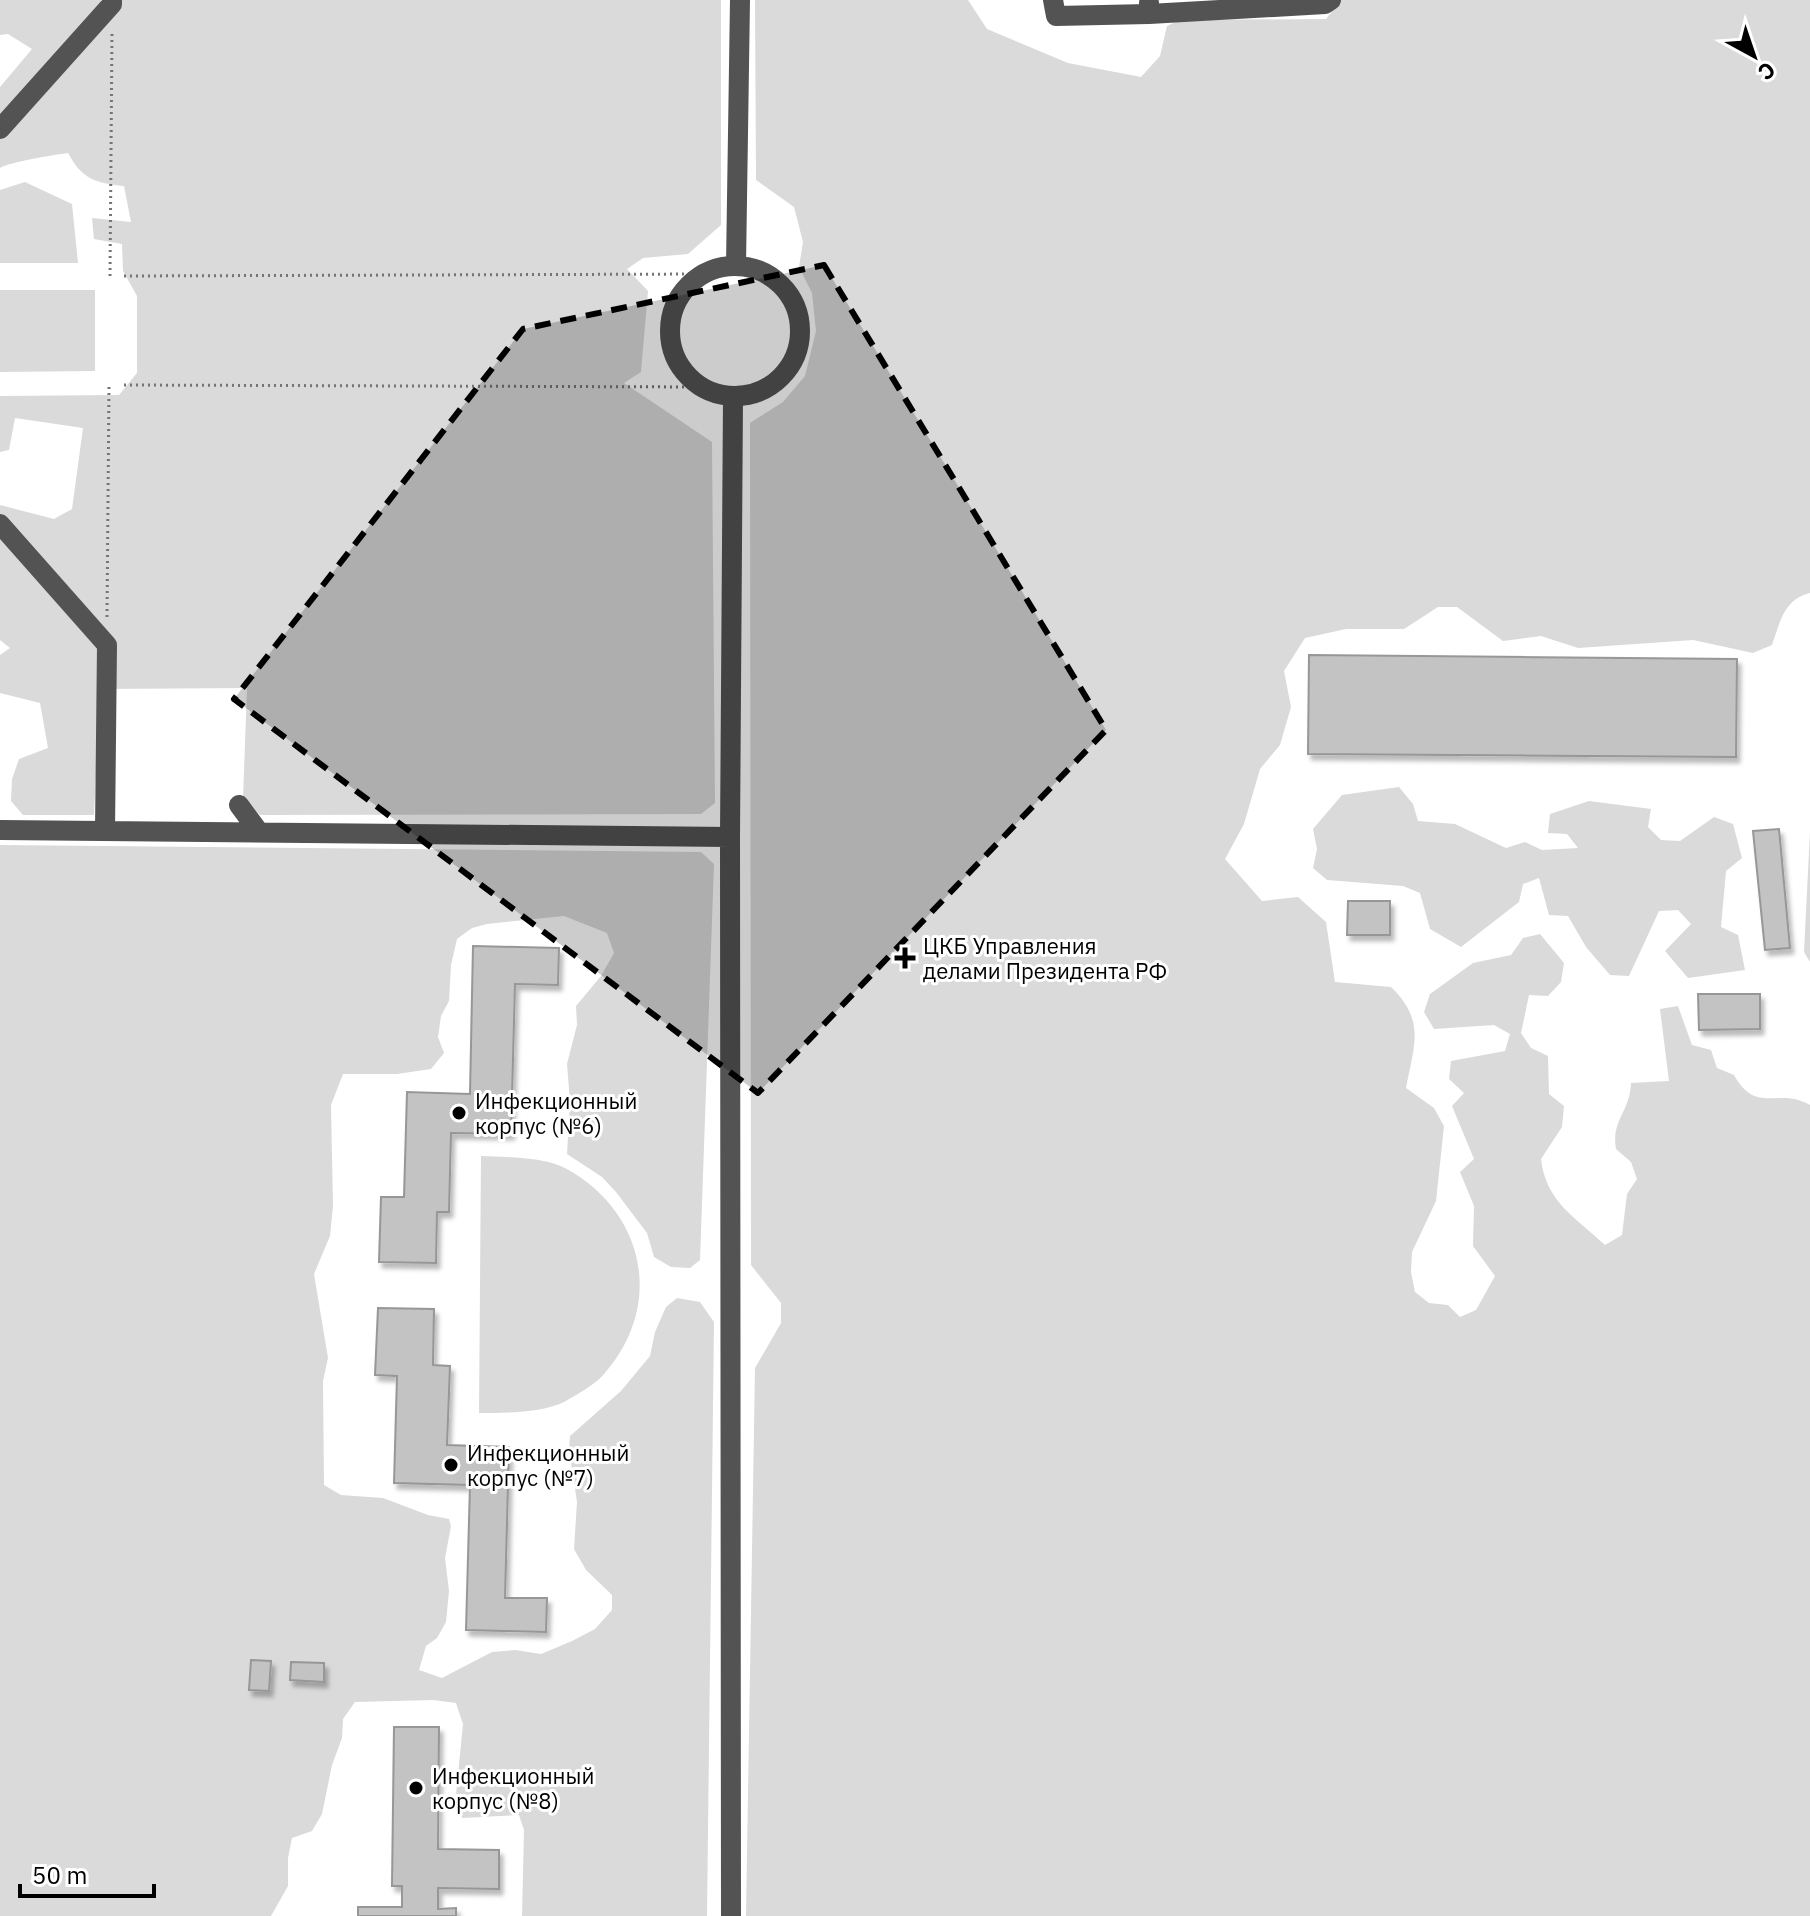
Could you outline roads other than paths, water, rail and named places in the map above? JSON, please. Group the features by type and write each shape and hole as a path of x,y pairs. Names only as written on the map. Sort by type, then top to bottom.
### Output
{"lane":[{"path":"736,266 740,0"},
{"path":"1053,0 1056,16 1149,7 1325,4 1331,0"},
{"path":"0,129 112,2"},
{"path":"736,266 753,268 769,275 782,286 792,300 800,333 798,350 780,379 766,389 733,397 716,394 687,377 677,363 669,330 679,297 690,284 703,274 736,266"},
{"path":"731,1916 730,837 733,397"},
{"path":"0,524 107,645 105,831"},
{"path":"106,677 125,692"},
{"path":"239,805 259,832"},
{"path":"0,830 730,837"}],"place":[{"name":"ЦКБ Управления делами Президента РФ","path":"905,958"},
{"name":"Инфекционный корпус (№6)","path":"459,1113"},
{"name":"Инфекционный корпус (№7)","path":"451,1465"},
{"name":"Инфекционный корпус (№8)","path":"416,1788"}]}
